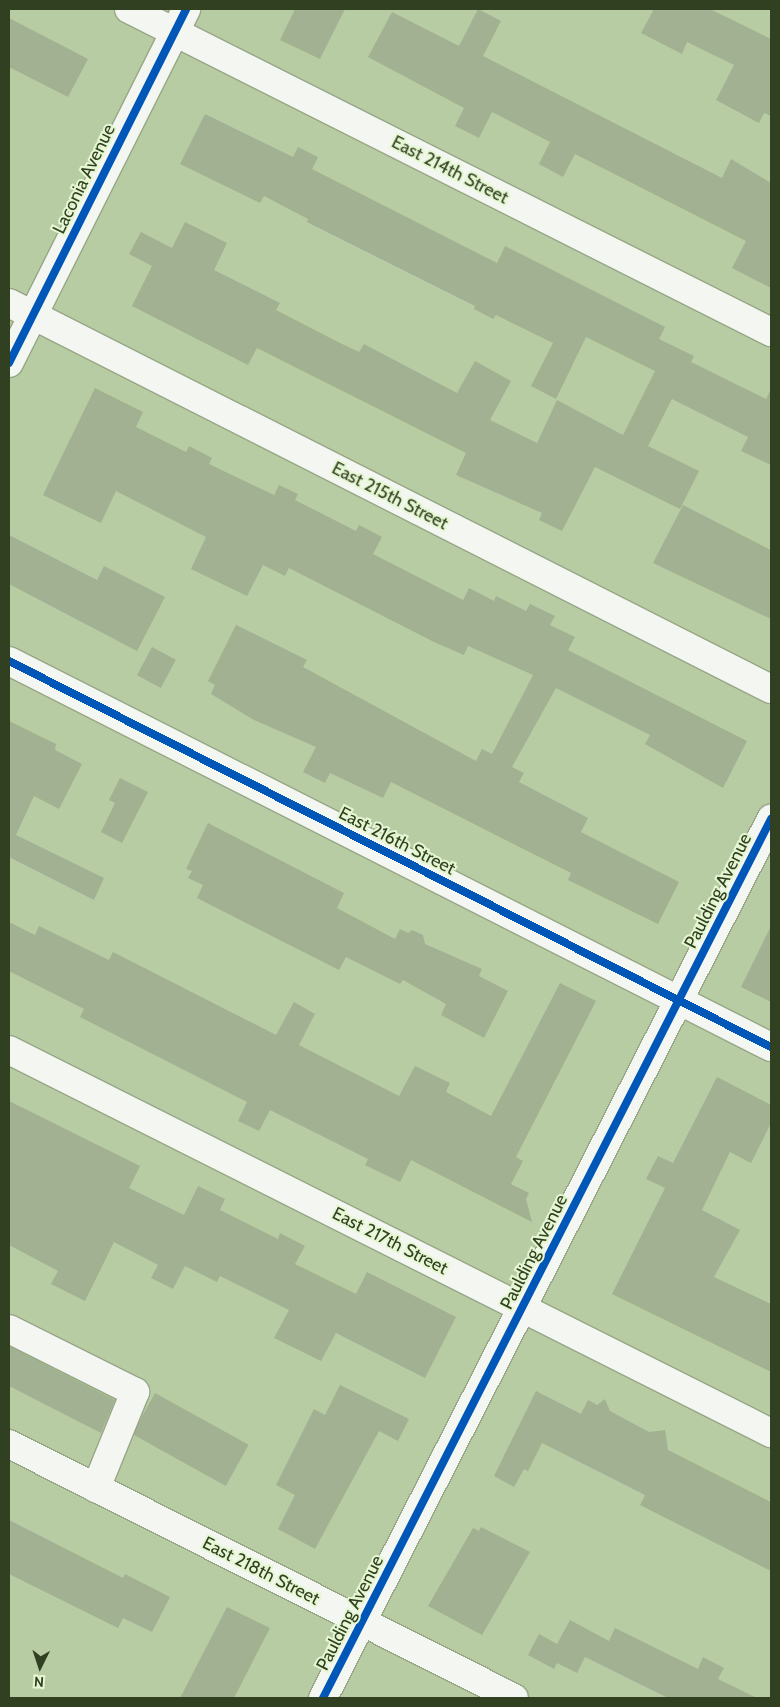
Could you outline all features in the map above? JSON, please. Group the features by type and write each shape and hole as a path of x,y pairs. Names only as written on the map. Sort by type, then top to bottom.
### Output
{"street":[{"name":"East 214th Street","path":"129,9 180,20 771,332"},
{"name":"Laconia Avenue","path":"9,363 180,20"},
{"name":"East 215th Street","path":"9,303 771,689"},
{"name":"East 216th Street","path":"9,661 771,1047"},
{"name":"Paulding Avenue","path":"323,1698 771,819"},
{"name":"East 217th Street","path":"9,1050 771,1433"},
{"path":"9,1329 136,1392 96,1488"},
{"name":"East 218th Street","path":"9,1444 514,1698"}],"building":[{"path":"295,9 345,9 320,59 280,40"},
{"path":"478,9 501,21 483,56 722,178 731,159 771,183 771,288 732,268 746,241 575,154 563,177 539,164 550,142 492,112 479,138 455,126 464,108 368,57 392,12 459,46"},
{"path":"654,9 710,9 771,39 771,116 764,113 759,123 716,100 734,65 687,42 682,54 641,33"},
{"path":"9,18 88,59 68,97 9,67"},
{"path":"205,114 293,157 298,147 318,157 312,169 497,263 505,246 665,327 659,339 694,356 691,362 766,399 771,389 771,465 741,451 748,437 672,399 648,446 699,471 680,509 595,467 562,531 539,520 542,513 456,475 466,453 257,348 248,365 132,306 152,266 129,254 141,232 172,248 185,222 227,243 214,270 280,303 276,310 338,342 359,352 364,344 457,393 475,361 511,381 490,420 537,443 557,400 623,435 655,371 586,337 556,399 531,386 553,343 496,315 493,319 474,309 475,306 307,222 308,219 264,196 260,203 180,164"},
{"path":"95,388 143,412 136,427 186,452 189,446 212,458 209,464 274,495 279,485 298,494 295,500 356,531 359,525 382,537 373,554 463,600 469,588 494,601 496,596 526,611 530,604 555,616 550,625 575,637 568,650 747,741 723,788 645,744 650,735 556,688 512,767 524,773 519,782 588,818 581,832 679,882 658,924 568,880 571,873 391,782 383,798 330,773 325,783 303,772 316,747 254,720 211,694 215,685 208,681 236,625 307,660 303,667 476,761 482,749 492,754 533,675 468,646 464,655 434,642 289,568 285,576 263,565 247,596 191,569 206,537 116,491 101,523 43,495"},
{"path":"683,505 771,550 771,619 653,563"},
{"path":"9,535 97,580 104,566 165,597 137,651 9,584"},
{"path":"152,647 176,660 161,688 137,675"},
{"path":"9,721 56,744 55,750 82,764 59,809 34,796 16,835 104,878 94,900 9,857"},
{"path":"120,778 148,792 122,843 101,832 115,803 109,800"},
{"path":"208,823 344,893 337,908 395,939 400,929 408,933 412,930 423,935 425,944 482,969 479,976 508,991 484,1038 441,1015 446,1004 403,980 400,984 346,957 339,970 197,898 203,885 188,878 192,871 186,869"},
{"path":"9,922 35,935 39,926 109,960 113,952 276,1035 294,1002 315,1014 299,1045 399,1096 415,1066 450,1083 446,1092 491,1116 560,983 596,1001 516,1157 523,1161 511,1184 529,1193 526,1199 532,1222 411,1160 400,1182 365,1165 368,1159 270,1110 259,1131 238,1121 247,1102 80,1017 84,1009 9,971"},
{"path":"771,926 771,1002 741,987"},
{"path":"717,1077 771,1105 771,1123 751,1163 730,1152 702,1210 740,1230 714,1277 771,1304 771,1372 612,1294 665,1188 646,1179 658,1156 673,1163"},
{"path":"9,1101 140,1166 129,1188 184,1215 198,1186 225,1199 220,1210 278,1239 280,1233 305,1246 295,1264 356,1294 367,1272 456,1317 425,1378 336,1333 321,1361 274,1338 289,1310 220,1276 217,1282 185,1266 173,1289 151,1278 158,1265 114,1242 85,1301 51,1284 58,1271 9,1245"},
{"path":"9,1346 115,1400 101,1433 9,1386"},
{"path":"340,1385 409,1419 398,1441 379,1431 315,1549 278,1529 295,1495 276,1485 314,1409 325,1415"},
{"path":"536,1391 581,1414 588,1400 597,1405 605,1399 610,1411 649,1432 665,1430 668,1450 771,1502 771,1571 640,1505 645,1495 542,1443 528,1471 524,1469 514,1487 494,1476"},
{"path":"155,1393 249,1445 226,1486 132,1434"},
{"path":"9,1520 123,1578 125,1574 170,1597 152,1632 123,1618 118,1628 9,1574"},
{"path":"481,1527 530,1552 482,1635 428,1606 473,1528 479,1531"},
{"path":"227,1607 270,1628 234,1698 180,1698"},
{"path":"570,1620 609,1641 615,1628 698,1669 703,1657 724,1668 718,1679 757,1698 668,1698 585,1657 577,1673 557,1663 554,1669 528,1655 539,1634 557,1644"}],"cycle path":[{"path":"9,363 186,9"},
{"path":"9,661 771,1047"},
{"path":"323,1698 771,819"}]}
